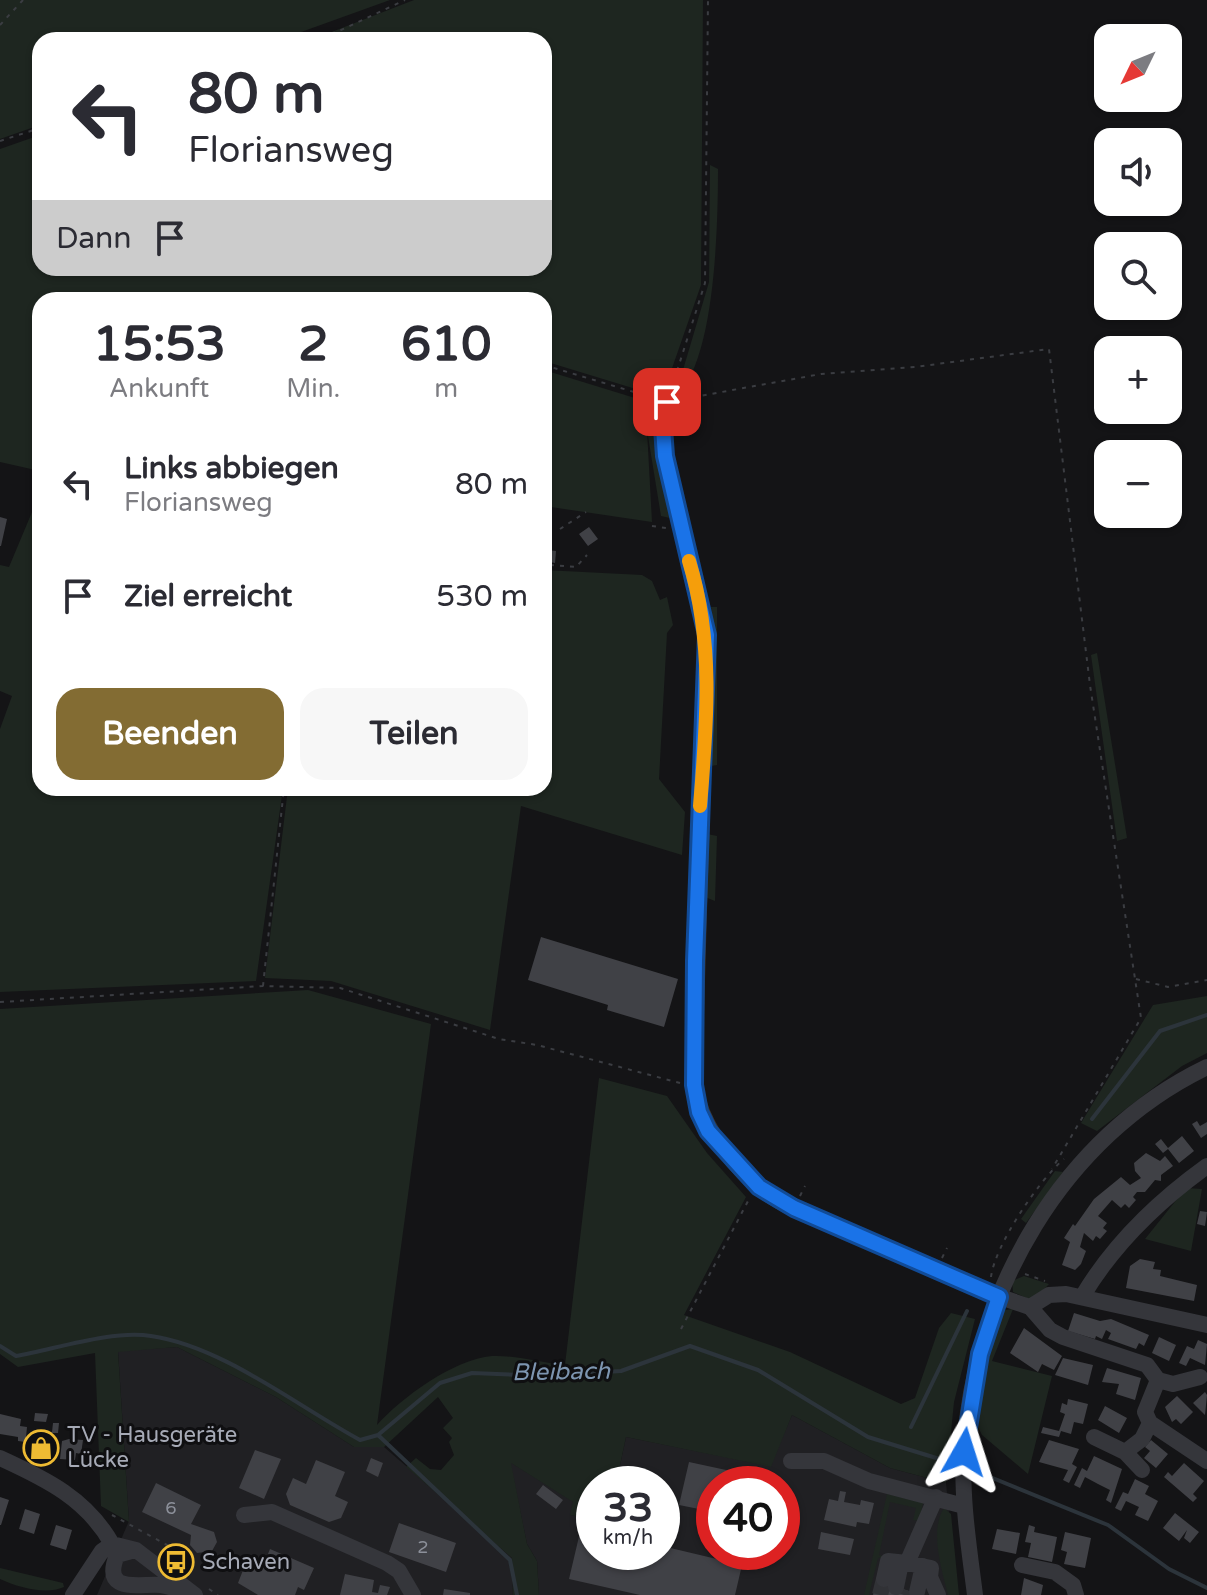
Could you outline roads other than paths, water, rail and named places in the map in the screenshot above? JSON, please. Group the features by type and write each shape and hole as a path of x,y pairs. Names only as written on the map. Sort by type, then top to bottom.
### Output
{"street":[{"path":"667,402 663,428 665,456 707,635 694,1085 699,1112 708,1131 759,1187 794,1208 999,1297 1030,1307 1050,1330 1088,1348 1147,1365 1158,1380 1173,1384 1200,1377"},
{"path":"975,1595 964,1506 964,1452 980,1354 1008,1276 1021,1247 1047,1206 1089,1156 1143,1108 1207,1067"},
{"path":"1082,1297 1104,1264 1148,1213 1205,1170"},
{"path":"1030,1307 1049,1295 1059,1293 1207,1325"},
{"path":"1158,1380 1145,1412 1150,1423 1207,1461"},
{"path":"1125,1452 1142,1439 1150,1423"},
{"path":"1094,1437 1100,1443 1125,1452 1142,1470"},
{"path":"0,1458 53,1484 86,1507 112,1544 136,1550 193,1594"},
{"path":"791,1461 824,1461 869,1481 964,1506"},
{"path":"906,1589 936,1497"},
{"path":"244,1515 272,1512 387,1563 399,1571 413,1595"},
{"path":"73,1595 102,1551 112,1544"},
{"path":"136,1550 117,1555 114,1576 122,1585 136,1588 160,1585 193,1594"},
{"path":"906,1589 888,1561 915,1567 938,1595"},
{"path":"1022,1565 1055,1572 1074,1590"}],"waterway":[{"path":"1092,1119 1160,1031 1207,1015"},
{"path":"911,1427 967,1311"},
{"name":"Bleibach","path":"0,1346 16,1356 119,1336 151,1336 178,1342 232,1364 360,1440 378,1435 440,1383 472,1373 543,1376 621,1371 690,1346 758,1370 868,1437 959,1465"},
{"path":"378,1435 510,1560 517,1595"},
{"name":"Bleibach","path":"968,1468 1108,1525 1169,1569 1207,1588"}],"tunnel":[{"path":"880,1595 884,1579"},
{"path":"904,1595 906,1590"}],"place":[{"name":"TV - Hausgeräte Lücke","path":"41,1448"},
{"name":"Schaven","path":"176,1562"}]}
